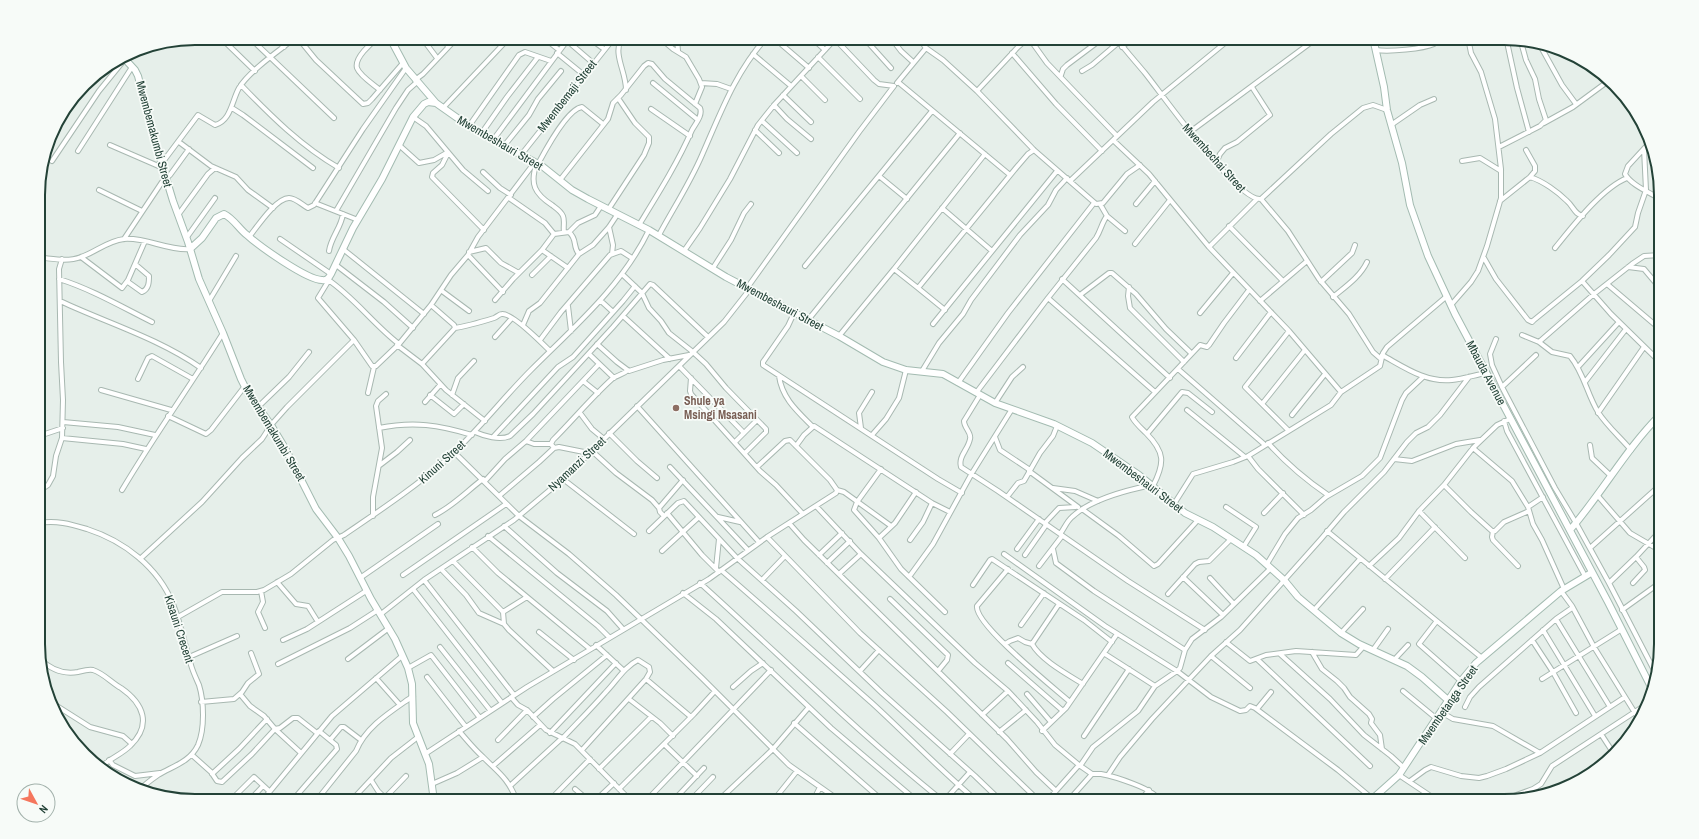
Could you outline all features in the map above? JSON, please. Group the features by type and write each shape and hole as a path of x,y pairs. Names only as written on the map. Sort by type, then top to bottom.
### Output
{"street":[{"path":"228,45 255,71"},
{"path":"257,45 334,118"},
{"path":"304,45 316,60 362,103 368,103 405,66"},
{"path":"371,45 363,53 357,65 357,69 380,90"},
{"name":"Mwembeshauri Street","path":"393,45 416,81 436,103 481,134 536,163 572,190 617,215 649,230 748,289 839,336 883,362 906,370 943,374 996,403 1057,426 1092,443 1153,486 1174,504 1198,520 1213,527 1244,546 1284,580 1298,597 1341,633 1412,669 1448,701"},
{"path":"427,45 437,58"},
{"path":"443,108 502,45"},
{"path":"551,45 584,75"},
{"path":"493,140 563,45"},
{"path":"574,45 593,63"},
{"path":"599,45 604,49"},
{"name":"Mwembemaji Street","path":"521,154 608,45"},
{"path":"619,45 618,51 625,78 626,90"},
{"path":"670,45 686,57 701,84 702,87 695,104"},
{"path":"678,45 678,51"},
{"path":"659,236 702,155 731,89 760,45"},
{"path":"782,45 809,68"},
{"path":"820,45 825,50"},
{"path":"684,251 730,179 755,130 762,120 791,86 830,45"},
{"path":"842,45 879,84 894,86"},
{"path":"870,45 891,68"},
{"path":"897,45 913,62"},
{"path":"925,45 926,48 943,60 977,91 1034,150 1094,203 1100,204 1106,201 1127,174 1140,165"},
{"path":"977,91 1021,45"},
{"path":"1034,45 1047,63 1061,75 1092,111 1117,136"},
{"path":"1061,75 1063,69 1067,65 1093,45"},
{"path":"1082,71 1092,65 1112,45"},
{"path":"922,371 938,343 963,314 971,300 1020,235 1048,205 1056,190 1102,151 1161,95 1222,45"},
{"path":"1190,132 1308,45"},
{"name":"Mbauda Avenue","path":"1375,45 1391,125 1402,163 1410,205 1428,256 1451,306 1486,373 1507,420 1570,530 1588,574 1622,629 1649,683"},
{"path":"1376,50 1407,50 1434,45"},
{"path":"1451,306 1471,282 1484,258 1500,201 1501,171 1499,147 1493,113 1481,72 1469,45"},
{"path":"1508,45 1512,69 1529,132"},
{"path":"110,145 163,166 198,115 212,124 217,124 224,120 232,108 241,85 270,57 284,46"},
{"path":"1522,46 1526,60 1535,79 1539,99 1546,120 1544,124"},
{"path":"336,211 403,96 448,47"},
{"name":"Mwembechai Street","path":"1122,47 1216,163 1246,194 1259,199 1331,134 1363,108 1373,105 1388,110"},
{"name":"Nyamanzi Street","path":"278,664 303,653 379,612 519,516 563,479 731,315 858,132 913,62 926,48"},
{"path":"1543,50 1562,85 1576,104"},
{"path":"469,126 519,55 525,52 551,61"},
{"path":"1012,53 1056,104 1102,151"},
{"path":"753,54 791,86"},
{"path":"481,134 538,57"},
{"path":"818,57 860,99"},
{"name":"Mwembemakumbi Street","path":"127,61 137,73 141,83 156,145 178,216 187,237 199,279 245,386 271,425 300,476 316,509 338,538 366,590 389,628 408,668 413,696 413,718 418,736 426,754 433,794"},
{"path":"560,180 603,124 609,115 610,106 626,90 644,66 650,63 665,79 701,109 698,120 673,171 639,225"},
{"path":"249,237 279,202 289,198 295,199 309,208 315,203 405,66"},
{"path":"52,161 99,91 118,67"},
{"path":"78,151 132,67"},
{"path":"504,146 529,115 538,99 561,71"},
{"path":"801,76 825,100"},
{"path":"898,82 1010,175"},
{"path":"653,83 698,120"},
{"path":"701,84 717,84 731,89"},
{"path":"1499,147 1544,124 1605,84"},
{"path":"241,85 299,141 339,168"},
{"path":"1216,163 1220,154 1225,148 1237,142 1270,115 1252,87"},
{"path":"783,95 811,122"},
{"path":"608,210 644,155 650,143 649,137 635,123 618,98"},
{"path":"1391,125 1420,105 1434,99"},
{"path":"374,367 354,340 318,298 358,220 382,179 413,116 424,104 428,102 436,103"},
{"path":"774,105 787,119 811,139"},
{"path":"368,393 374,367 381,362 413,328 442,291 451,275 468,254 473,244 536,163 574,110 578,107 582,107 603,124"},
{"path":"232,108 313,168"},
{"path":"652,109 690,136"},
{"path":"805,266 932,111"},
{"path":"413,116 426,126 463,170 488,191"},
{"path":"762,120 797,153"},
{"path":"755,130 779,153"},
{"path":"808,320 960,133"},
{"path":"1113,140 1155,181 1209,247 1289,331 1341,392"},
{"path":"179,142 215,168 236,177 248,190 273,208"},
{"path":"399,145 416,162 419,163 434,160 448,153"},
{"path":"124,240 162,182 167,178 189,149"},
{"path":"1644,149 1628,166 1625,174 1627,178 1654,195"},
{"path":"1484,258 1496,279 1528,320 1532,322 1582,281 1609,256 1636,227 1638,213 1646,190 1644,149"},
{"path":"918,288 1010,175 1028,154 1034,150"},
{"path":"1500,201 1530,177 1536,168 1526,150"},
{"path":"448,153 442,165 433,173 432,177 484,230"},
{"path":"839,336 985,154"},
{"path":"1462,161 1480,158 1501,171"},
{"path":"536,163 532,178 534,186 540,197 558,210 564,217 564,232"},
{"path":"178,216 208,174 215,168"},
{"path":"933,324 1057,170"},
{"path":"483,172 510,197 545,224 554,234"},
{"path":"879,176 907,198"},
{"path":"1530,177 1567,201 1579,216 1583,216"},
{"path":"1555,248 1609,189 1616,183 1627,178"},
{"path":"1136,204 1155,181"},
{"path":"99,190 142,211"},
{"path":"187,237 215,198"},
{"path":"1209,247 1229,226 1259,199 1288,232 1321,282 1349,314 1373,352 1423,377 1451,380 1486,373"},
{"path":"1135,244 1170,200"},
{"path":"315,203 358,220"},
{"path":"958,383 1008,313 1094,203"},
{"path":"713,268 731,240 744,213 751,204"},
{"path":"1100,204 1108,216 1125,231"},
{"path":"496,300 519,273 542,250 554,234 569,232 578,223 595,215 602,206"},
{"path":"942,208 992,251"},
{"path":"329,251 332,239 341,224 343,214"},
{"path":"45,258 62,259 81,257 106,244 124,240 145,241 190,249 200,241 216,218 220,215 228,216 249,237 303,273 321,280 329,278"},
{"path":"523,325 529,311 540,303 579,254 590,248 609,227 617,215"},
{"path":"1108,216 1103,222 1102,229 1098,236 1062,279 978,394 964,421 964,425 971,436 968,448 961,457 960,463 961,467 1205,630"},
{"path":"1229,226 1284,281"},
{"path":"609,227 613,245 612,254"},
{"name":"Kinuni Street","path":"178,617 222,592 261,591 298,570 338,538 411,490 473,434 511,390 601,301 622,274 649,230"},
{"path":"569,232 575,239 576,250 579,254"},
{"path":"280,239 329,278 364,310 385,332 422,364 440,385 485,421"},
{"path":"81,257 120,288 128,282 145,241"},
{"path":"1321,282 1352,253 1355,245"},
{"path":"468,254 486,248 501,263 519,273"},
{"path":"343,249 424,314"},
{"path":"542,250 568,268"},
{"path":"540,340 612,254 621,251 632,258"},
{"path":"468,254 503,292"},
{"path":"1539,342 1594,294 1628,267 1644,256 1654,255"},
{"path":"208,301 236,256"},
{"path":"532,275 551,256"},
{"path":"45,487 48,485 53,476 63,428 59,279 59,269 62,259"},
{"path":"1260,301 1307,261"},
{"path":"1333,297 1358,276 1364,269 1367,262"},
{"path":"128,282 142,292 146,290 148,286 149,276 135,264"},
{"path":"336,265 384,302 413,328"},
{"path":"1628,267 1644,270 1654,281"},
{"path":"894,269 945,310"},
{"path":"1200,313 1233,272"},
{"path":"1080,295 1109,273 1116,275 1191,353"},
{"path":"622,274 642,293 649,308 661,321 669,333 692,353 767,430 745,453"},
{"path":"59,279 96,294 152,322"},
{"path":"1062,279 1170,378"},
{"path":"1582,281 1619,322 1654,356"},
{"path":"379,428 404,423 420,424 493,437 506,438 510,436 533,414 589,354 650,284 653,285 708,337"},
{"path":"1607,284 1654,324"},
{"path":"493,437 558,367 573,357 635,286"},
{"path":"1129,287 1128,302 1130,308 1184,362"},
{"path":"1025,555 1059,508 1081,508 1112,495 1153,486 1160,473 1162,462 1157,446 1132,417 1170,378 1191,353 1200,345 1207,347 1209,346 1249,290"},
{"path":"442,291 469,311"},
{"path":"1174,504 1193,474 1233,462 1246,456 1331,405 1341,392 1380,366 1382,357 1387,348 1447,296"},
{"path":"1048,298 1155,392"},
{"path":"60,301 97,318 148,338 201,368"},
{"path":"601,301 613,312"},
{"path":"431,305 454,325 455,328"},
{"path":"568,306 571,332"},
{"path":"1236,358 1271,312"},
{"path":"794,313 788,326 763,362 763,365 938,479 962,493"},
{"path":"422,364 455,328 495,318 500,314 504,314 523,325 550,351"},
{"path":"623,316 670,359"},
{"path":"495,337 512,318"},
{"path":"1578,367 1619,322"},
{"path":"1585,382 1626,329"},
{"path":"1288,430 1246,388 1246,385 1289,331"},
{"path":"122,490 171,410 201,368 223,333"},
{"path":"1522,335 1539,342 1552,352 1570,356 1578,367 1585,382 1587,392 1598,413 1610,429 1631,450"},
{"path":"1496,339 1490,354 1492,365 1502,387 1555,488 1609,583 1652,667"},
{"path":"140,559 202,502 242,458 262,439 271,425 354,340"},
{"path":"597,344 628,370 632,371 692,353"},
{"path":"1598,413 1644,347"},
{"path":"1262,404 1305,350"},
{"path":"258,407 289,377 309,352"},
{"path":"589,354 614,378"},
{"path":"1502,387 1536,355"},
{"path":"138,379 148,358 152,356 193,378"},
{"path":"452,395 458,378 474,361"},
{"path":"435,515 447,509 459,497 484,480 526,441 599,364"},
{"path":"679,366 744,433"},
{"path":"996,403 1007,384 1023,367"},
{"path":"1178,369 1299,474 1328,495"},
{"path":"499,496 539,462 553,446 553,440 598,393 614,378 621,376 628,370"},
{"path":"872,435 886,419 899,398 906,370"},
{"path":"1292,416 1325,374"},
{"path":"779,376 782,389 792,405 812,426 932,503 950,512"},
{"path":"1052,794 1079,766 1092,747 1138,711 1155,686 1180,668 1185,650 1192,639 1223,615 1269,566 1292,523 1328,495 1362,476 1380,458 1402,400 1406,393 1423,377"},
{"path":"1108,775 1127,748 1211,656 1240,630 1344,512 1384,472 1407,442 1416,433 1428,427 1440,415 1469,377"},
{"path":"691,378 691,394 802,514"},
{"path":"583,381 598,393"},
{"path":"425,402 440,385"},
{"path":"168,416 206,434 211,430 245,386"},
{"path":"101,390 171,410"},
{"path":"861,428 859,413 872,392"},
{"path":"1147,434 1182,392 1188,393 1212,412"},
{"path":"373,516 373,497 382,448 377,404 386,394"},
{"path":"430,395 454,414 464,404"},
{"path":"637,406 740,522 760,542"},
{"path":"909,577 933,544 972,474 1012,409"},
{"path":"1187,410 1246,456 1304,514"},
{"path":"580,413 592,428 604,439"},
{"path":"735,442 757,420"},
{"path":"1369,566 1399,538 1419,511 1444,485 1480,440 1507,420 1543,497 1588,574"},
{"path":"63,422 118,427 155,435"},
{"path":"1570,530 1654,422"},
{"path":"796,446 812,426"},
{"path":"1007,497 1018,484 1024,481 1029,470 1053,436 1057,426"},
{"path":"45,434 63,428"},
{"path":"610,433 656,478"},
{"path":"995,436 1000,450 1119,536 1154,566 1158,564 1198,520"},
{"path":"62,438 123,444 146,449"},
{"path":"380,465 410,440"},
{"path":"757,467 787,440 796,446 838,490 844,492 891,526"},
{"path":"1394,459 1412,461 1456,444 1480,440"},
{"path":"526,441 534,444 590,452 652,500 659,508 660,512 666,515 719,570 809,646 969,794"},
{"path":"1590,445 1592,458 1611,476"},
{"path":"1473,448 1512,481 1528,509 1533,524 1542,540 1572,608 1594,647 1635,712"},
{"path":"454,452 519,516 576,560 640,619 797,772 830,794"},
{"path":"670,467 748,550"},
{"path":"881,469 857,502 854,510 879,538 895,561 909,577 944,612"},
{"path":"563,479 634,534"},
{"path":"659,508 683,480"},
{"path":"1444,485 1470,512 1493,531"},
{"path":"1052,488 1075,491 1098,501"},
{"path":"426,754 512,696 574,660 622,629 700,584 767,537 836,493 838,490"},
{"path":"1590,548 1621,522 1654,491"},
{"path":"879,538 895,523 916,492"},
{"path":"1264,513 1283,493"},
{"path":"1598,496 1634,536 1654,547"},
{"path":"1518,566 1493,540 1493,531 1504,522 1528,509 1543,497"},
{"path":"649,531 678,503 684,501 737,558 994,794"},
{"path":"910,540 932,503"},
{"path":"403,575 506,504"},
{"path":"816,506 861,554 975,664 1008,691 1026,710 1054,745 1079,766 1092,774 1108,775 1149,790 1154,794"},
{"path":"1226,507 1256,527 1244,546"},
{"path":"1039,566 1053,549 1070,519 1081,508"},
{"path":"1419,511 1464,558"},
{"path":"662,551 699,517"},
{"path":"718,517 740,522"},
{"path":"1017,549 1039,519"},
{"name":"Kisauni Crecent","path":"45,522 57,521 96,531 119,543 140,559 162,582 178,617 199,686 203,716 202,729 198,744 192,754 184,762 164,772 145,785"},
{"path":"789,523 819,555 938,671 1055,790"},
{"path":"360,578 438,524"},
{"path":"504,526 557,572 607,611 622,629"},
{"path":"1384,579 1435,527"},
{"path":"1327,531 1436,622 1482,658"},
{"path":"819,555 842,533"},
{"path":"488,536 587,616 609,637"},
{"path":"767,537 850,623 1032,794"},
{"path":"1609,583 1654,538"},
{"path":"719,539 719,570"},
{"path":"1168,594 1199,562 1206,562 1212,559 1231,539"},
{"path":"827,563 850,541"},
{"path":"472,547 492,567 590,649"},
{"path":"1053,549 1056,563 1094,591 1185,650"},
{"path":"839,574 861,554"},
{"path":"1004,554 1117,634 1177,671 1211,697 1236,710 1243,711 1250,706 1257,709 1338,770 1365,794"},
{"path":"762,580 785,556"},
{"path":"1633,582 1644,570 1644,567 1636,557"},
{"path":"973,585 992,559 1084,620 1112,642"},
{"path":"1314,610 1360,559"},
{"path":"453,561 503,612 504,624"},
{"path":"441,569 466,595 479,613 504,624 553,671"},
{"path":"1008,569 977,606 977,610 989,628 1005,644 1070,702"},
{"name":"Mwembetanga Street","path":"1378,794 1399,775 1468,672 1482,658 1563,590 1588,574"},
{"path":"1183,577 1223,615"},
{"path":"1210,578 1234,604"},
{"path":"424,580 518,705 527,710 540,725 550,733 575,744 625,794"},
{"path":"277,582 296,604 308,606 318,622"},
{"path":"700,584 824,696 857,729 906,772 935,794"},
{"path":"1622,610 1654,587"},
{"path":"413,589 502,703"},
{"path":"283,640 318,622 366,590"},
{"path":"261,591 263,602 258,612 265,628"},
{"path":"683,593 710,614 860,754 909,794"},
{"path":"1021,625 1044,593"},
{"path":"503,612 527,597"},
{"path":"890,599 948,655 947,660 938,671"},
{"path":"1032,644 1059,604"},
{"path":"1465,707 1470,696 1479,687 1543,630 1572,608"},
{"path":"1341,633 1363,609"},
{"path":"1556,619 1610,707"},
{"path":"1436,622 1419,644 1461,681"},
{"path":"348,659 389,628"},
{"path":"1373,650 1388,629"},
{"path":"1542,679 1622,629"},
{"path":"1543,630 1595,716"},
{"path":"539,632 574,660"},
{"path":"1042,730 1063,711 1105,654 1117,634"},
{"path":"189,657 237,636"},
{"path":"1005,644 1018,638 1032,644 1056,667 1082,684"},
{"path":"1532,640 1553,672 1576,713"},
{"path":"1226,642 1248,660 1296,651 1356,655 1364,646"},
{"path":"596,645 624,671"},
{"path":"1394,660 1408,645"},
{"path":"440,647 490,710"},
{"path":"860,671 879,650"},
{"path":"201,702 229,701 240,694 248,683 259,674 251,652"},
{"path":"1312,652 1322,669 1337,681 1350,697 1370,715 1372,719 1371,723 1380,735 1382,749"},
{"path":"1105,654 1155,686"},
{"path":"1280,654 1330,699 1364,735 1404,768"},
{"path":"408,668 431,655 480,718"},
{"path":"533,717 607,655"},
{"path":"267,794 318,732 340,708 402,656"},
{"path":"1211,656 1250,688"},
{"path":"1257,659 1370,766"},
{"path":"510,785 561,739 588,712 624,671 635,661 642,661 649,667 650,672 646,679 582,750"},
{"path":"46,663 53,669 62,672 73,673 89,669 96,671 133,697 138,703 144,718 140,732 132,744 105,764"},
{"path":"733,687 751,671 763,663"},
{"path":"1008,663 1063,711"},
{"path":"550,733 616,664"},
{"path":"1084,736 1129,669"},
{"path":"653,794 735,710 771,670"},
{"path":"427,677 466,727"},
{"path":"376,678 400,705"},
{"path":"646,679 691,717"},
{"path":"619,789 673,736 715,691"},
{"path":"982,715 1008,691"},
{"path":"1403,691 1437,719"},
{"path":"1257,709 1271,692"},
{"path":"240,694 250,706 267,719 275,729 301,753"},
{"path":"1027,694 1051,722"},
{"path":"322,794 356,751 361,740 377,722 413,696"},
{"path":"1410,781 1431,767 1469,777 1487,776 1540,753 1625,697"},
{"path":"629,699 673,736"},
{"path":"59,707 90,727 123,736 132,744"},
{"path":"725,794 773,749 809,707"},
{"path":"1521,793 1541,784 1552,766 1640,709"},
{"path":"498,740 527,710"},
{"path":"999,732 1026,710"},
{"path":"1441,712 1453,719 1493,726 1540,753"},
{"path":"192,754 219,783 225,781 275,729 280,728 296,717 330,740 336,745 337,749 298,794"},
{"path":"599,769 651,717"},
{"path":"212,774 239,749 267,719"},
{"path":"794,723 875,794"},
{"path":"494,766 540,725"},
{"path":"330,740 341,728 344,727 361,740"},
{"path":"459,731 482,757 494,766 510,785 514,794"},
{"path":"950,754 969,734"},
{"path":"1601,734 1611,749"},
{"path":"358,794 399,751 418,736"},
{"path":"664,744 697,776"},
{"path":"432,784 461,770 482,757"},
{"path":"556,794 590,759"},
{"path":"109,760 113,765 135,776 164,772"},
{"path":"680,794 704,768"},
{"path":"780,794 797,772"},
{"path":"950,794 970,772"},
{"path":"1074,794 1092,774"},
{"path":"1399,775 1428,794"},
{"path":"388,794 406,776"},
{"path":"237,794 254,777 269,791"},
{"path":"697,794 713,777"},
{"path":"371,780 379,794"},
{"path":"602,794 614,783"},
{"path":"256,794 263,786"},
{"path":"816,794 820,787"},
{"path":"575,789 581,794"},
{"path":"1146,794 1149,790"}],"place":[{"name":"Shule ya Msingi Msasani","path":"676,408"}]}
